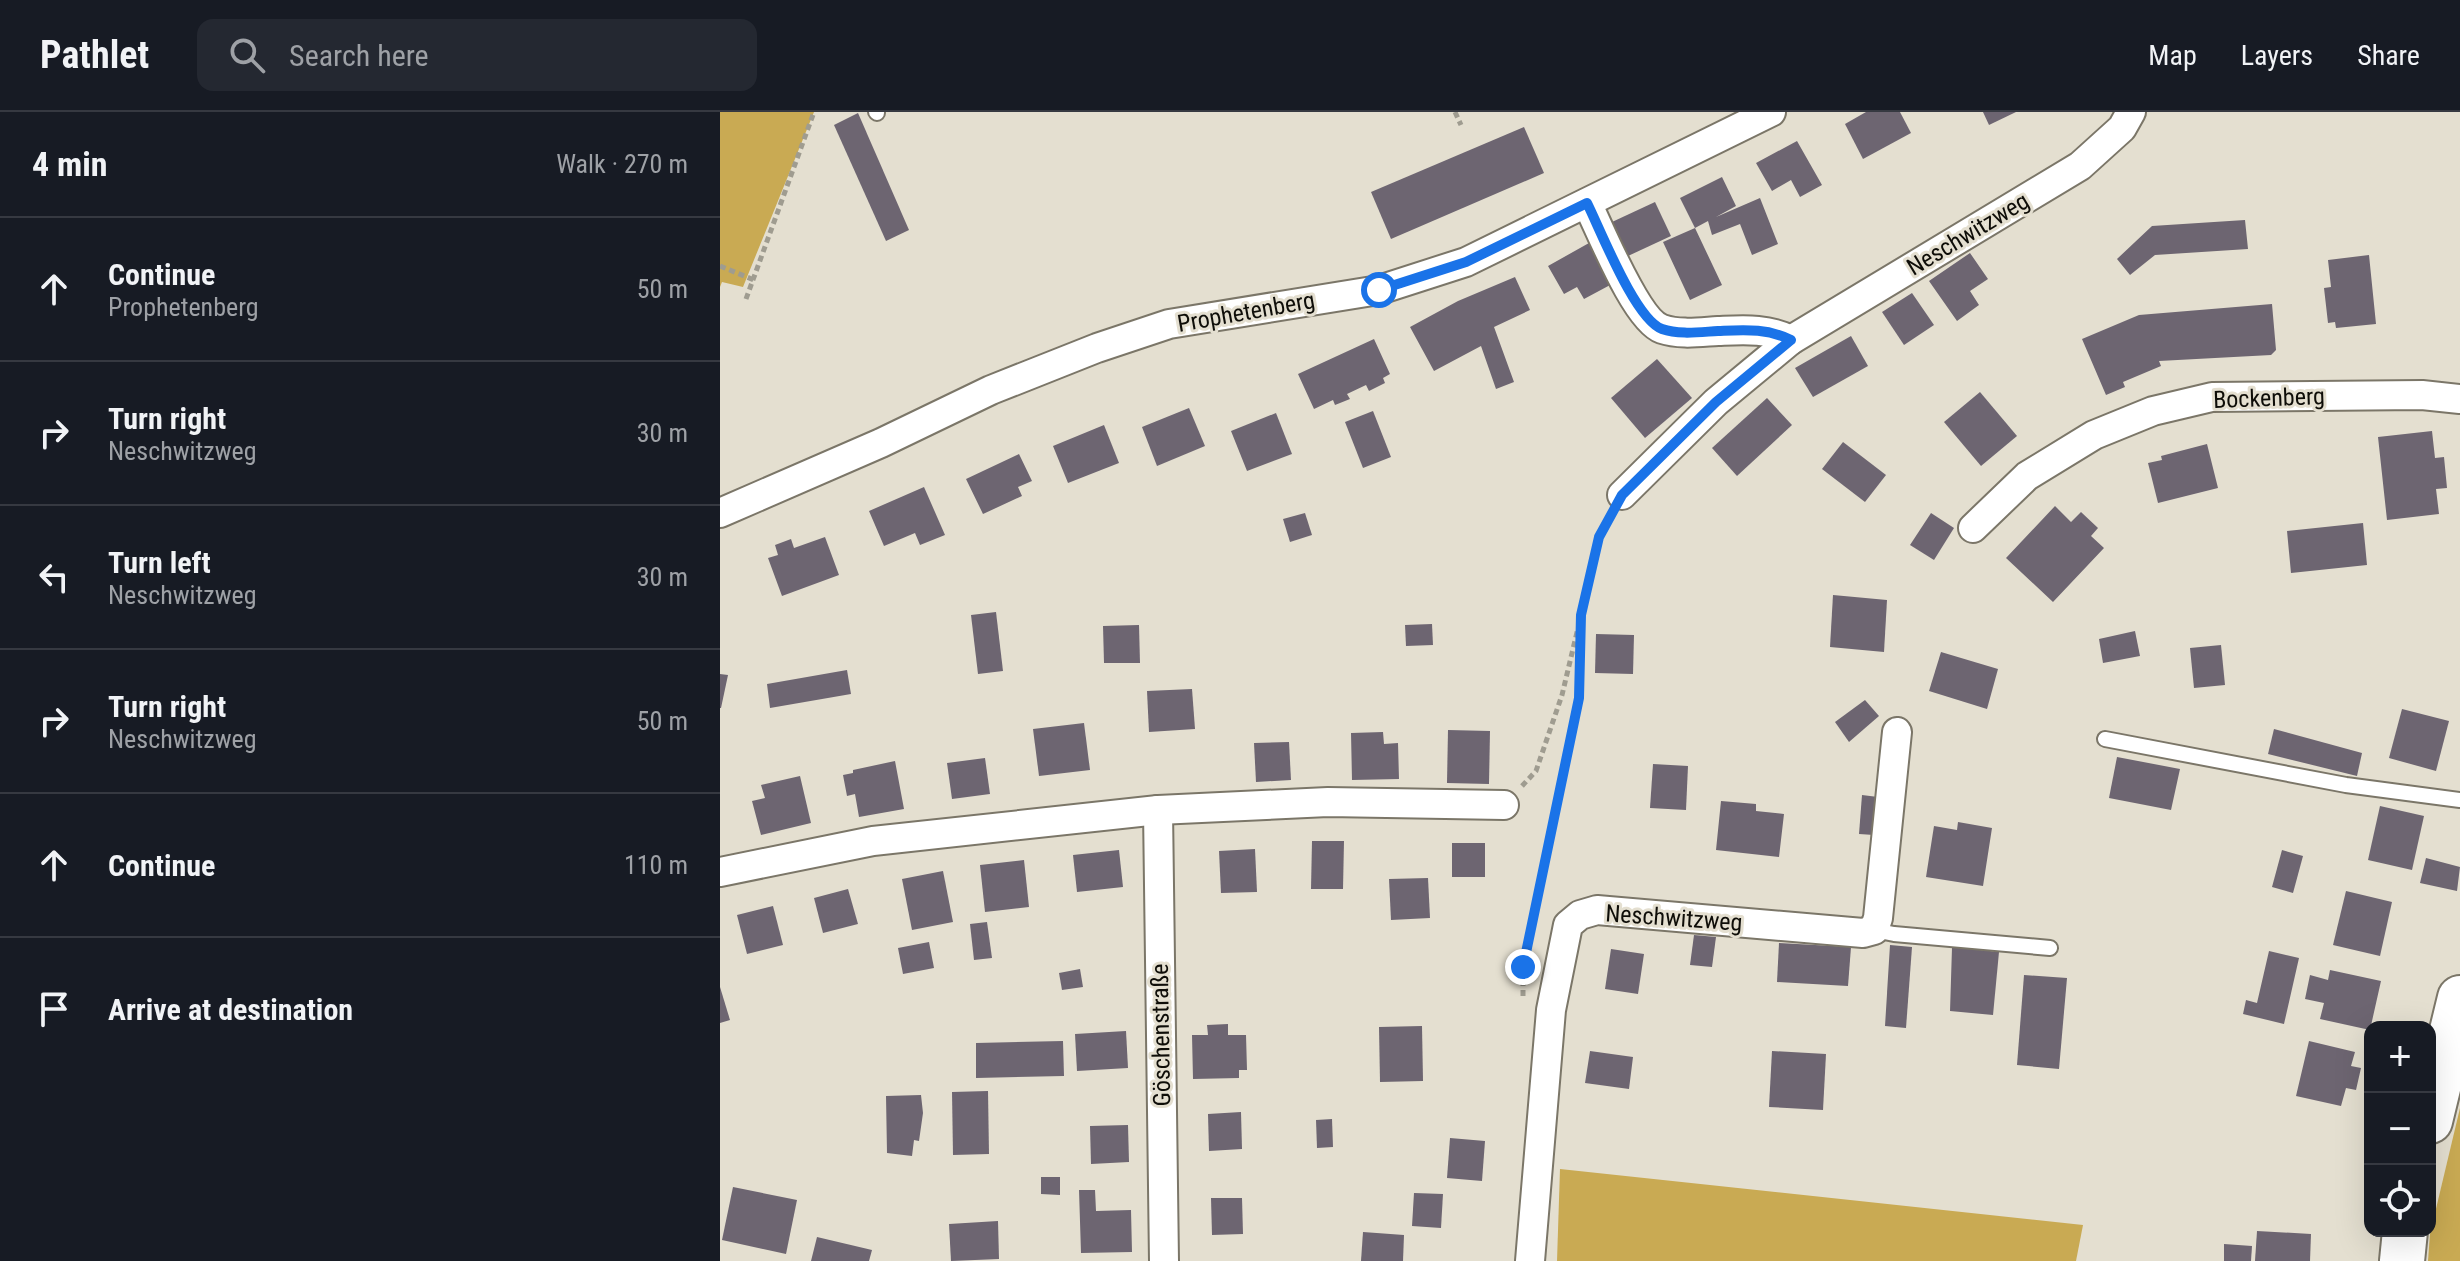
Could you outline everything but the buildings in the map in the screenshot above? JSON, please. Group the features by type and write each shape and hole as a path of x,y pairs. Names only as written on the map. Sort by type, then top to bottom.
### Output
{"main road":[{"path":"2436,1096 2460,998"},
{"path":"2402,1261 2404,1237"}],"street":[{"name":"Prophetenberg","path":"720,513 881,443 991,390 1097,348 1169,324 1379,290 1466,262 1771,112"},
{"name":"Neschwitzweg","path":"1622,495 1716,402 1791,340 2080,166 2122,128 2131,112"},
{"path":"1587,203 1641,313 1660,329 1685,333 1751,329 1775,333 1791,340"},
{"name":"Bockenberg","path":"1973,528 2027,476 2094,435 2153,411 2212,397 2422,395 2460,399"},
{"path":"1874,930 1878,918 1897,732"},
{"path":"720,872 873,841 1158,810 1328,802 1504,805"},
{"name":"Göschenstraße","path":"1158,810 1164,1261"},
{"name":"Neschwitzweg","path":"1530,1261 1551,1010 1568,925 1580,915 1597,910 1863,933 1874,930"}],"lane":[{"path":"2105,739 2346,785 2460,800"},
{"path":"1874,930 2050,948"}],"path":[{"path":"746,299 814,112"},
{"path":"1455,112 1461,125"},
{"path":"720,266 754,280"},
{"path":"1536,771 1562,695 1599,537 1622,495"},
{"path":"1523,999 1523,967 1579,698 1581,615"}],"shaded area":[{"path":"720,112 814,112 743,287 722,282 720,287"},
{"path":"2460,1108 2460,1261 2428,1261 2430,1237 2436,1237 2436,1209"},
{"path":"1560,1169 2083,1225 2076,1261 1557,1261"}],"route":[{"path":"1379,290 1466,262 1587,203 1641,313 1660,329 1685,333 1751,329 1775,333 1791,340 1716,402 1622,495 1599,537 1581,615 1579,698 1523,967"}]}
